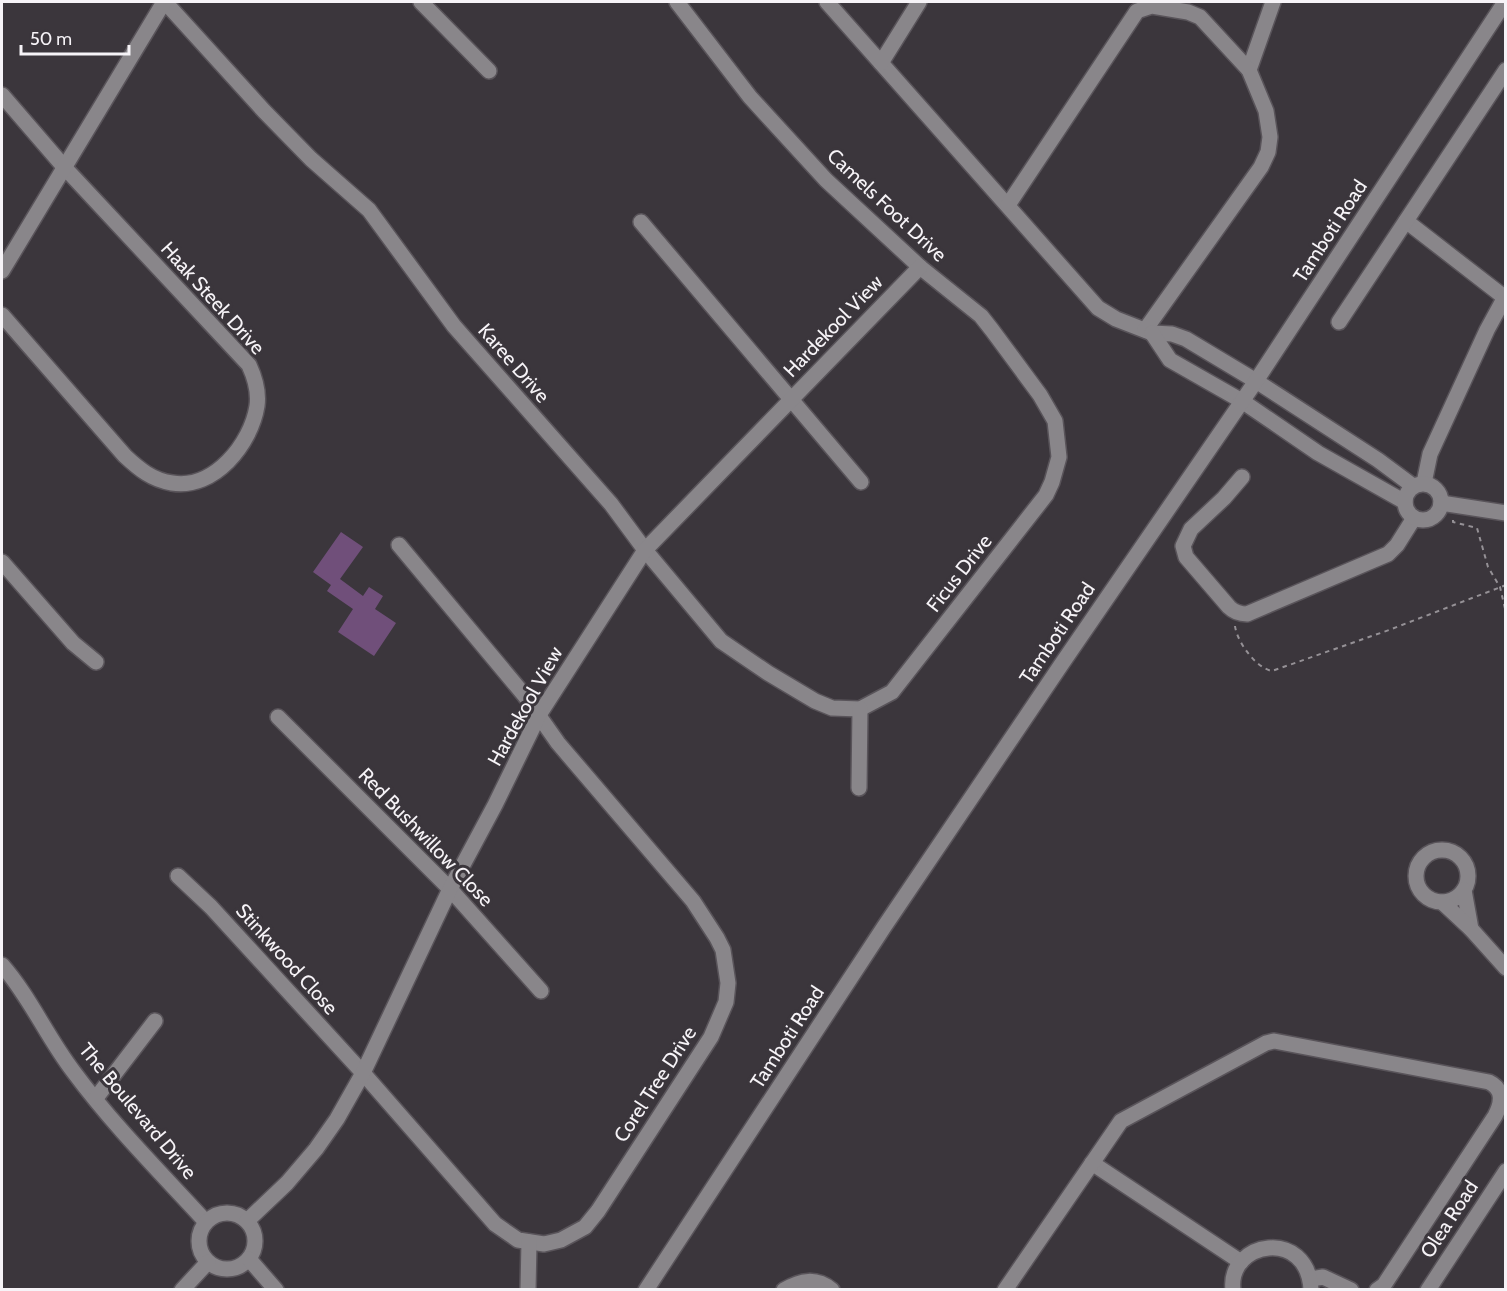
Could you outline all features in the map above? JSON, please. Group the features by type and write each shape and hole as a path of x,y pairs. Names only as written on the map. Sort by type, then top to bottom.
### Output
{"street":[{"path":"2,272 164,2"},
{"name":"Karee Drive","path":"164,2 311,159 369,210 454,326 611,504 645,550 712,632 731,648 815,701 832,708 860,709"},
{"path":"421,2 489,71"},
{"name":"Camels Foot Drive","path":"677,2 757,105 826,180 920,267 975,311 992,330 1040,395 1054,422 1059,442"},
{"path":"826,2 1098,308 1116,319 1148,332 1172,334 1186,339 1418,485 1430,484 1447,504"},
{"path":"881,63 919,2"},
{"path":"1250,70 1273,2"},
{"name":"Tamboti Road","path":"646,1290 1069,652 1256,381 1505,2"},
{"path":"1008,205 1132,18 1142,8 1151,4 1200,17 1250,70 1266,111 1270,137 1268,152 1261,167 1148,332"},
{"path":"1339,322 1506,70"},
{"name":"Haak Steek Drive","path":"2,95 64,168 249,365 255,380 257,395 249,431 227,463 209,476 183,484 162,481 146,475 125,456 2,315"},
{"path":"1406,221 1505,296 1487,330 1418,485 1406,495 1406,508 1414,518 1426,520 1432,518 1447,504 1506,513"},
{"path":"641,222 861,483"},
{"name":"Hardekool View","path":"247,1221 287,1183 337,1119 363,1073 450,889 495,805 539,715 645,550 920,267"},
{"path":"1148,332 1170,360 1242,401 1318,453 1405,502"},
{"name":"Ficus Drive","path":"860,709 892,692 1046,495 1056,470 1059,442"},
{"path":"1242,477 1224,498 1191,529 1183,546 1186,557 1233,611 1247,614 1388,554 1397,545 1414,518"},
{"name":"Corel Tree Drive","path":"363,1073 495,1224 512,1237 529,1242 544,1244 561,1240 585,1227 598,1211 711,1037 726,1002 728,983 723,950 693,901 558,743 525,696 399,545"},
{"path":"2,562 73,643 96,662"},
{"path":"859,788 860,709"},
{"name":"Red Bushwillow Close","path":"278,717 450,889 540,991"},
{"path":"1472,928 1464,890 1468,874 1462,858 1447,849 1430,852 1418,865 1416,882 1426,896 1442,902 1472,928 1506,969"},
{"name":"Stinkwood Close","path":"178,876 211,907 363,1073"},
{"path":"1442,902 1458,897 1464,890"},
{"name":"The Boulevard Drive","path":"2,965 36,1012 72,1070 138,1149 206,1222"},
{"path":"96,1098 155,1021"},
{"path":"1005,1290 1117,1126 1126,1117 1269,1041 1280,1041 1489,1082 1495,1085 1500,1095 1501,1102 1495,1116 1383,1285 1377,1290"},
{"path":"1092,1163 1241,1262"},
{"name":"Olea Road","path":"1428,1290 1506,1171"},
{"path":"225,1212 235,1213 247,1221 255,1232 256,1242 249,1259 234,1269 224,1269 208,1262 199,1246 199,1236 206,1222 225,1212"},
{"path":"528,1290 529,1242"},
{"path":"1233,1290 1235,1273 1241,1262 1251,1253 1263,1248 1277,1247 1300,1258 1308,1269 1311,1284 1323,1277 1351,1290"},
{"path":"249,1259 276,1290"},
{"path":"182,1290 208,1262"},
{"path":"784,1290 794,1284 814,1281 832,1290"}],"path":[{"path":"1447,504 1453,522 1477,528 1488,567 1500,587 1506,613"},
{"path":"1233,611 1236,632 1246,649 1265,670 1272,671 1389,630 1506,585"}],"building":[{"path":"341,532 363,547 340,579 363,596 369,587 383,596 375,609 396,623 374,656 338,632 353,609 327,591 331,585 313,572"}]}
